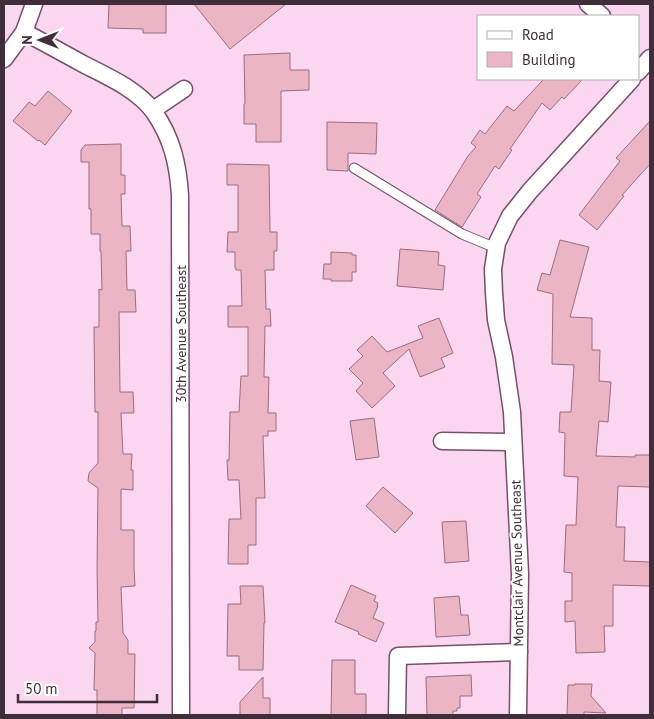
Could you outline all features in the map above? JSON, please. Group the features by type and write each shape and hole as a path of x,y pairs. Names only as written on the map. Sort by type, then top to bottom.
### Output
{"street":[{"path":"4,59 24,32 34,4"},
{"path":"588,4 601,15"},
{"name":"30th Avenue Southeast","path":"24,32 119,83 139,97 153,110 164,128 174,152 180,195 181,715"},
{"path":"639,49 650,59 639,71"},
{"name":"Montclair Avenue Southeast","path":"518,715 520,574 512,412 504,357 496,320 493,268 497,242 510,216 530,191 631,80"},
{"path":"153,110 184,88"},
{"path":"442,441 513,442"},
{"path":"398,715 398,656 519,652"}],"lane":[{"path":"354,168 462,234 496,248"}],"building":[{"path":"109,4 166,4 166,33 143,33 143,29 108,28"},
{"path":"194,4 286,4 230,49"},
{"path":"290,53 290,70 309,70 309,90 281,91 281,142 256,142 256,124 244,124 244,55"},
{"path":"543,80 582,80 564,99 562,97 550,110 542,103 510,149 512,150 499,169 495,166 477,194 481,197 462,227 435,210 468,156 476,147 471,143 480,130 485,134 507,106 514,111"},
{"path":"48,91 72,111 45,145 13,121 29,102 35,106"},
{"path":"650,121 650,164 622,195 624,196 597,230 579,215 620,161 616,158"},
{"path":"327,122 377,123 376,154 348,153 348,171 327,170"},
{"path":"121,144 121,175 125,175 125,194 121,194 122,226 130,226 131,251 126,251 127,290 135,290 136,312 119,312 120,392 133,392 134,413 121,413 123,454 132,454 133,490 121,489 121,530 134,530 135,586 121,587 123,633 128,640 128,654 135,654 134,708 122,708 122,715 97,715 97,690 94,690 95,653 89,648 95,642 96,622 98,622 98,488 88,481 89,473 98,463 94,327 99,327 99,289 102,290 101,251 100,234 91,234 89,162 81,162 81,150 85,145"},
{"path":"227,164 269,165 270,232 277,232 274,270 265,270 266,309 270,309 271,326 265,326 264,377 269,377 268,413 276,413 276,431 268,431 268,436 263,436 265,498 256,498 256,545 248,545 248,564 228,564 229,519 241,519 239,480 228,480 227,460 229,460 230,412 239,412 241,376 248,376 248,327 228,327 228,306 242,306 241,270 236,270 235,268 235,252 227,252 228,232 238,232 238,185 227,185"},
{"path":"560,240 589,247 570,317 592,318 592,350 600,350 599,381 611,382 608,422 599,421 596,456 635,457 635,455 650,455 650,487 618,486 616,527 625,527 624,561 650,562 650,586 613,585 613,626 604,626 605,652 576,653 575,621 565,622 565,601 572,601 572,573 564,572 566,525 576,525 578,477 564,476 565,433 559,432 560,412 571,412 574,365 552,364 553,294 537,290 542,273 550,275"},
{"path":"400,249 439,252 438,265 445,266 443,290 397,286"},
{"path":"331,252 352,253 352,255 356,255 356,272 352,272 352,281 323,279 324,264 331,264"},
{"path":"439,318 453,353 441,358 445,367 420,377 409,349 383,373 395,386 372,408 356,391 363,383 349,369 363,356 357,350 372,336 387,352 423,338 418,326"},
{"path":"374,418 379,457 356,460 350,421"},
{"path":"383,487 413,513 395,533 366,506"},
{"path":"466,521 469,561 445,563 442,522"},
{"path":"351,585 376,596 374,601 378,603 378,606 373,618 384,623 376,642 358,634 359,632 335,622"},
{"path":"240,586 263,586 265,623 263,670 239,670 239,656 227,656 228,604 241,604"},
{"path":"459,596 461,615 468,615 470,635 436,637 434,598"},
{"path":"332,660 355,660 355,694 366,694 366,715 331,715"},
{"path":"471,675 472,696 460,696 460,708 457,708 457,711 453,711 453,715 427,715 426,677"},
{"path":"263,677 263,698 270,698 270,715 240,715 240,702"},
{"path":"592,684 591,696 606,713 584,712 584,715 567,715 568,685"}]}
